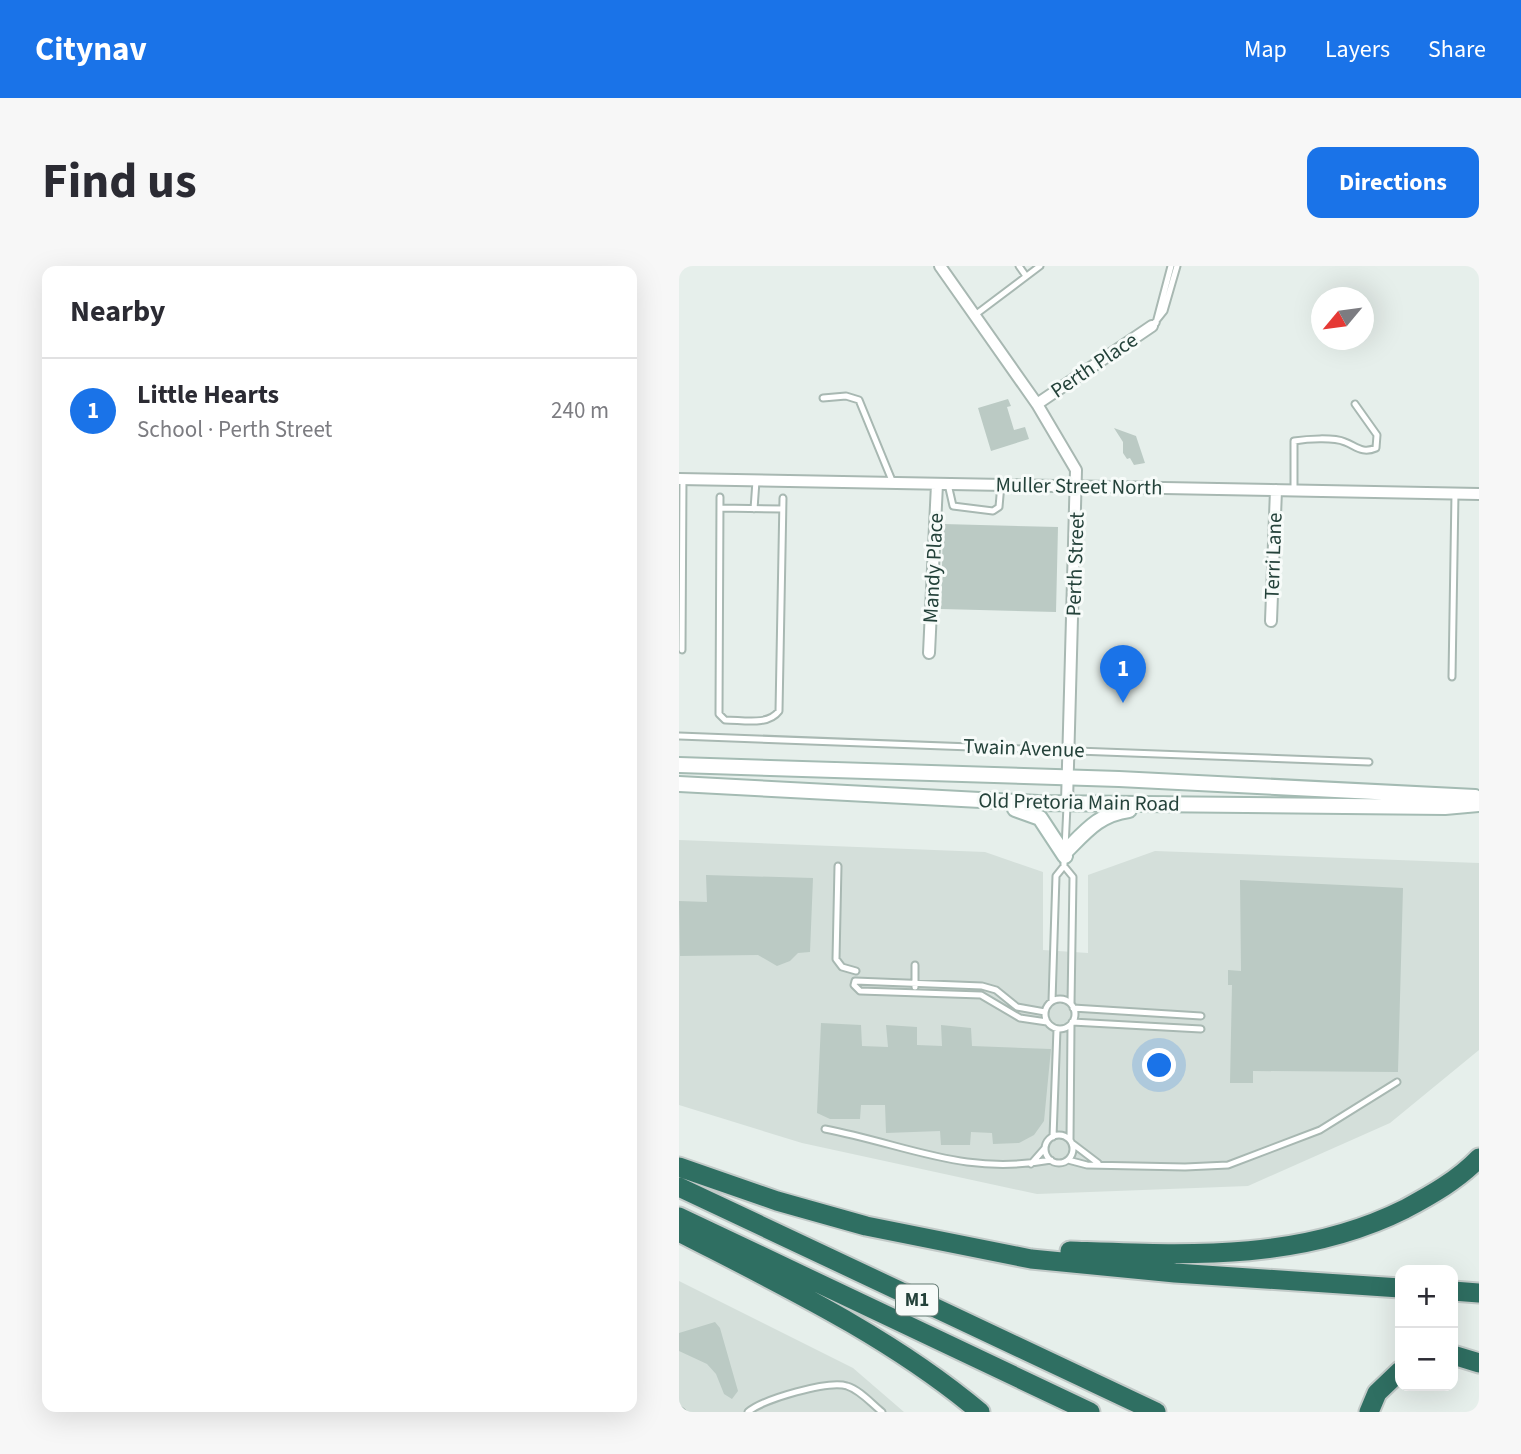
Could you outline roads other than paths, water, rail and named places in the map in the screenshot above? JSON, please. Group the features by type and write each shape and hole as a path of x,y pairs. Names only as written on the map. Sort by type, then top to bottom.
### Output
{"highway":[{"path":"974,1248 1174,1253 1249,1252 1305,1245 1349,1232 1435,1193 1479,1157"},
{"path":"679,1167 777,1201 866,1226 1031,1259 1175,1273 1395,1288"},
{"name":"M1","path":"679,1186 1156,1412"},
{"name":"M1","path":"679,1217 1090,1412"},
{"path":"679,1232 851,1324 959,1395 980,1412"},
{"path":"1458,1291 1479,1293"},
{"path":"1458,1357 1479,1363"},
{"path":"1369,1412 1377,1393 1395,1376"}],"main road":[{"name":"Old Pretoria Main Road","path":"679,765 1068,778 1479,797"},
{"name":"Old Pretoria Main Road","path":"679,784 774,787 945,800 1445,807 1479,804"},
{"path":"945,800 1031,813 1045,823 1065,858 1097,819 1113,812 1193,804"}],"street":[{"name":"Perth Street","path":"940,266 1072,458 1077,485 1067,802"},
{"name":"Perth Place","path":"1037,404 1154,324"},
{"name":"Muller Street North","path":"681,479 1479,494"},
{"name":"Mandy Place","path":"929,653 942,484"},
{"name":"Terri Lane","path":"1271,621 1276,491"}],"lane":[{"path":"1020,266 1026,276"},
{"path":"974,316 1040,266"},
{"path":"1154,324 1171,266"},
{"path":"1154,324 1164,311 1177,266"},
{"path":"823,398 846,396 859,400 893,483"},
{"path":"1294,491 1294,441 1343,441 1353,449 1370,451 1376,448 1377,435 1355,404"},
{"path":"681,479 682,650"},
{"path":"754,509 756,481"},
{"path":"942,484 953,506 993,511 999,507 1001,484"},
{"path":"1452,677 1455,493"},
{"path":"720,497 719,714 725,720 761,721 771,719 779,711 783,498"},
{"path":"720,508 782,509"},
{"name":"Twain Avenue","path":"679,736 1369,762"},
{"path":"1047,1022 1045,1012 1052,1000 1056,876 1065,858 1067,802"},
{"path":"1065,858 1073,877 1073,1153 1068,1160"},
{"path":"838,866 836,959 842,967 856,971"},
{"path":"915,965 915,993"},
{"path":"1045,1012 1022,1009 990,987 855,981 854,985 860,991 981,995 1020,1018 1047,1022 1057,1029"},
{"path":"1052,1000 1062,999 1072,1006 1133,1013 1201,1016"},
{"path":"1004,1008 1009,1001"},
{"path":"1132,1024 1133,1013"},
{"path":"1057,1029 1071,1024 1132,1024 1201,1029"},
{"path":"1031,1164 1053,1137 1057,1029"},
{"path":"825,1129 965,1164 1010,1167 1068,1160 1185,1167 1229,1165 1319,1130 1397,1082"},
{"path":"1053,1137 1062,1135 1098,1163"},
{"path":"1045,1148 1051,1160"},
{"path":"748,1412 760,1405 831,1384 853,1389 882,1412"}],"place":[{"name":"Little Hearts","path":"1123,703"}]}
